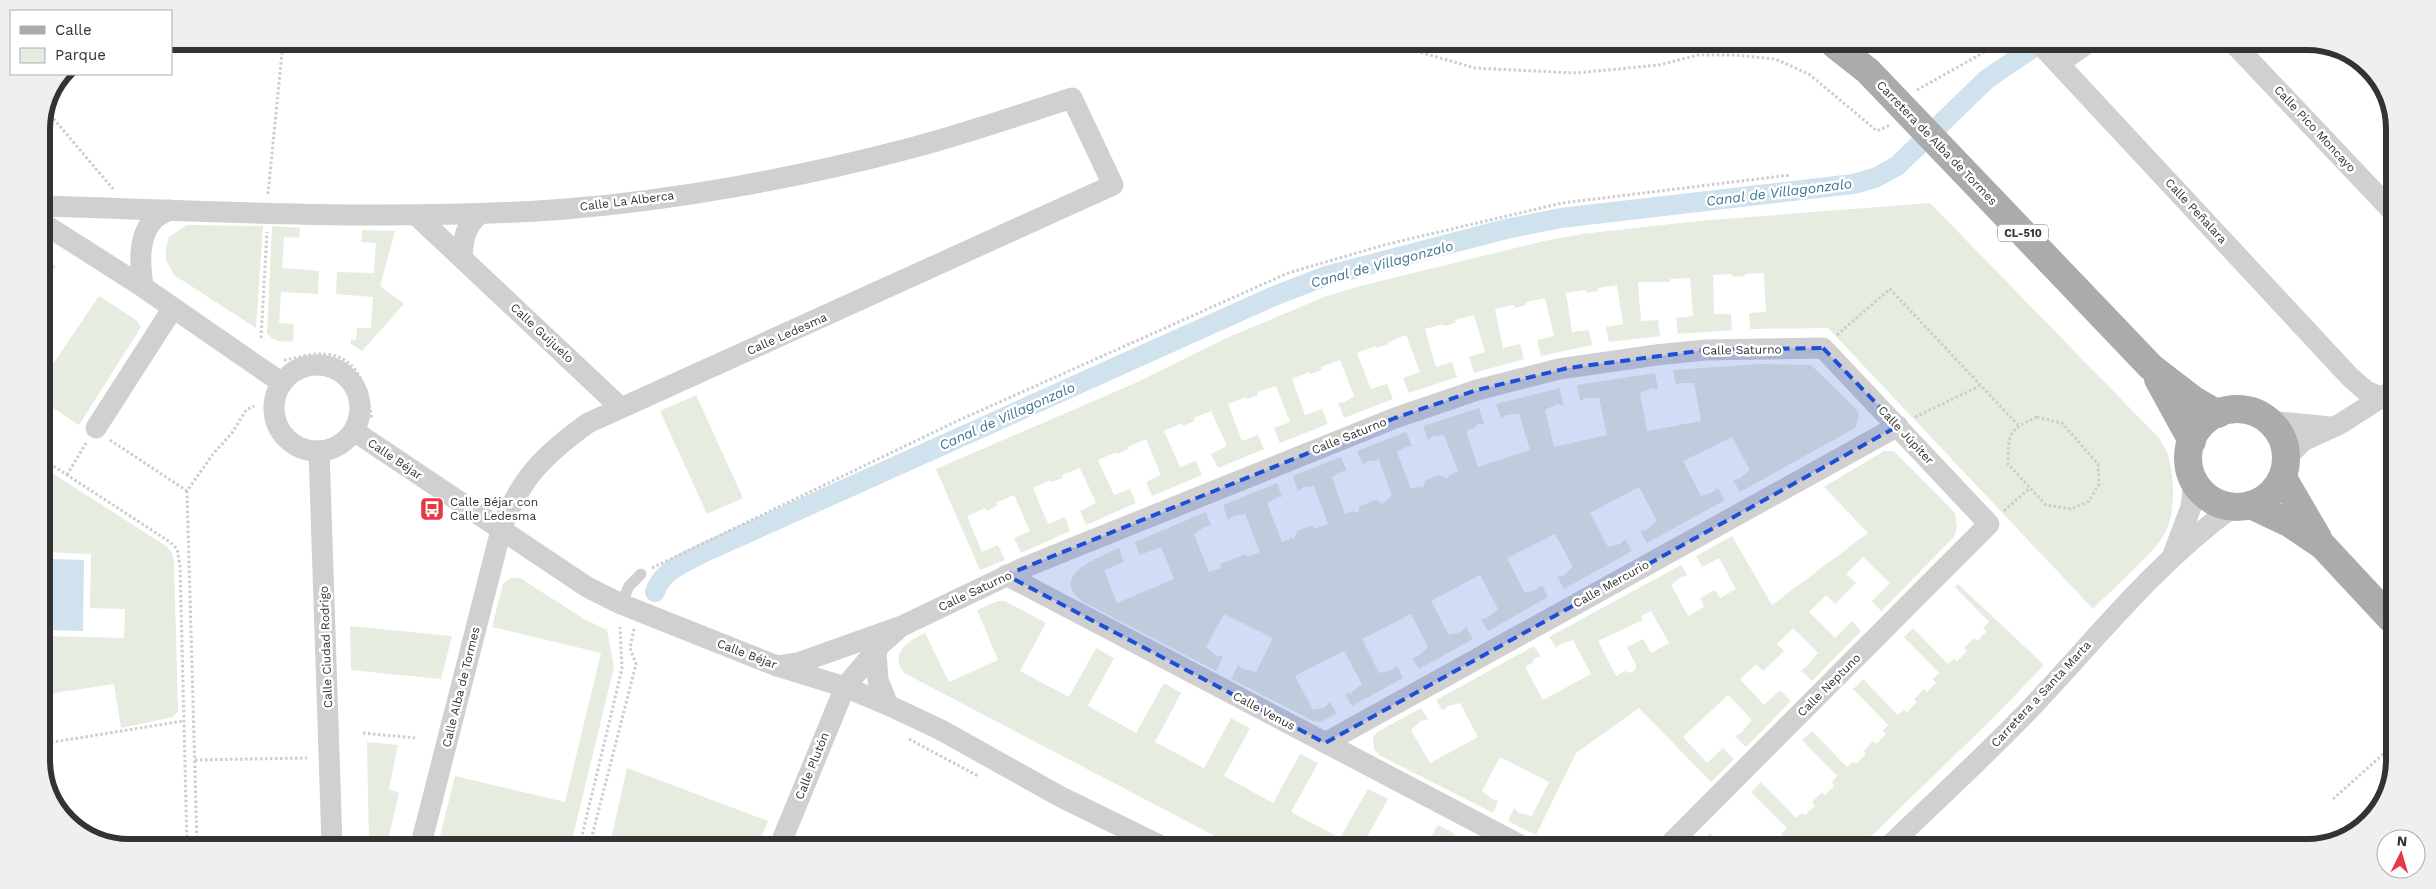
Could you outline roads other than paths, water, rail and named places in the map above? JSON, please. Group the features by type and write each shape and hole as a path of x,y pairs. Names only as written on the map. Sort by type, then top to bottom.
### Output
{"main road":[{"name":"Carretera de Alba de Tormes","path":"1841,50 1868,71 2151,367 2194,400 2218,414"},
{"name":"Carretera de Alba de Tormes","path":"1858,50 1868,71"},
{"name":"Carretera de Alba de Tormes","path":"2151,367 2192,441"},
{"path":"2323,546 2285,468 2282,438 2269,422 2245,410 2218,414 2208,419 2197,431 2192,441 2188,458 2194,481 2204,494 2213,500 2242,506 2289,523 2323,546 2386,614"},
{"path":"2242,506 2272,493 2285,468"}],"street":[{"path":"2049,53 2062,50"},
{"name":"Calle Pico Moncayo","path":"2240,50 2386,205"},
{"name":"Calle Peñalara","path":"2049,53 2350,377 2366,391 2386,394"},
{"name":"Calle Ledesma","path":"501,530 516,495 525,480 565,440 588,423 1113,185 1072,98"},
{"name":"Calle La Alberca","path":"50,206 416,215 568,209 682,195 771,179 912,148 1072,98"},
{"path":"143,287 139,260 143,243 155,218 170,210"},
{"path":"462,258 463,237 469,224 479,214"},
{"name":"Calle Guijuelo","path":"416,215 621,408"},
{"path":"50,228 143,287 282,382"},
{"path":"97,436 174,308"},
{"name":"Calle Júpiter","path":"1829,343 1995,518"},
{"name":"Calle Saturno","path":"845,687 846,665 870,645 902,626 1006,575 1387,421 1477,390 1559,370 1628,358 1706,350 1829,343"},
{"path":"307,366 326,366 344,374 355,388 360,405 360,416 354,431 338,446 319,451 300,447 286,437 279,428 274,409 282,382 294,372 307,366"},
{"path":"2335,425 2348,399 2350,377"},
{"path":"2285,468 2303,441 2335,425 2386,395"},
{"name":"Calle Mercurio","path":"1325,743 1904,422"},
{"path":"2269,422 2335,425"},
{"name":"Calle Béjar","path":"354,431 587,587 621,604 777,666 845,687 888,705 941,730 1061,797 1159,839"},
{"name":"Calle Ciudad Rodrigo","path":"319,451 332,839"},
{"name":"Carretera a Santa Marta","path":"2170,559 2180,539 2191,507 2194,481"},
{"name":"Carretera a Santa Marta","path":"1896,839 2027,712 2106,623 2170,559 2242,506"},
{"name":"Calle Neptuno","path":"1675,839 1995,518"},
{"name":"Calle Alba de Tormes","path":"422,839 501,530"},
{"name":"Calle Venus","path":"1006,575 1509,839"},
{"path":"870,645 878,680 888,705"},
{"name":"Calle Saturno","path":"777,666 798,663 870,645"},
{"name":"Calle Plutón","path":"782,839 845,687"}],"lane":[{"path":"621,604 629,586 641,574"}],"water":[{"path":"50,559 84,560 83,631 50,630"}],"waterway":[{"name":"Canal de Villagonzalo","path":"655,592 658,584 669,572 705,552 1274,296 1326,276 1506,229 1561,218 1853,184 1875,178 1897,166 1987,79 2030,50"}],"place":[{"name":"Calle Béjar con Calle Ledesma","path":"432,509"}]}
